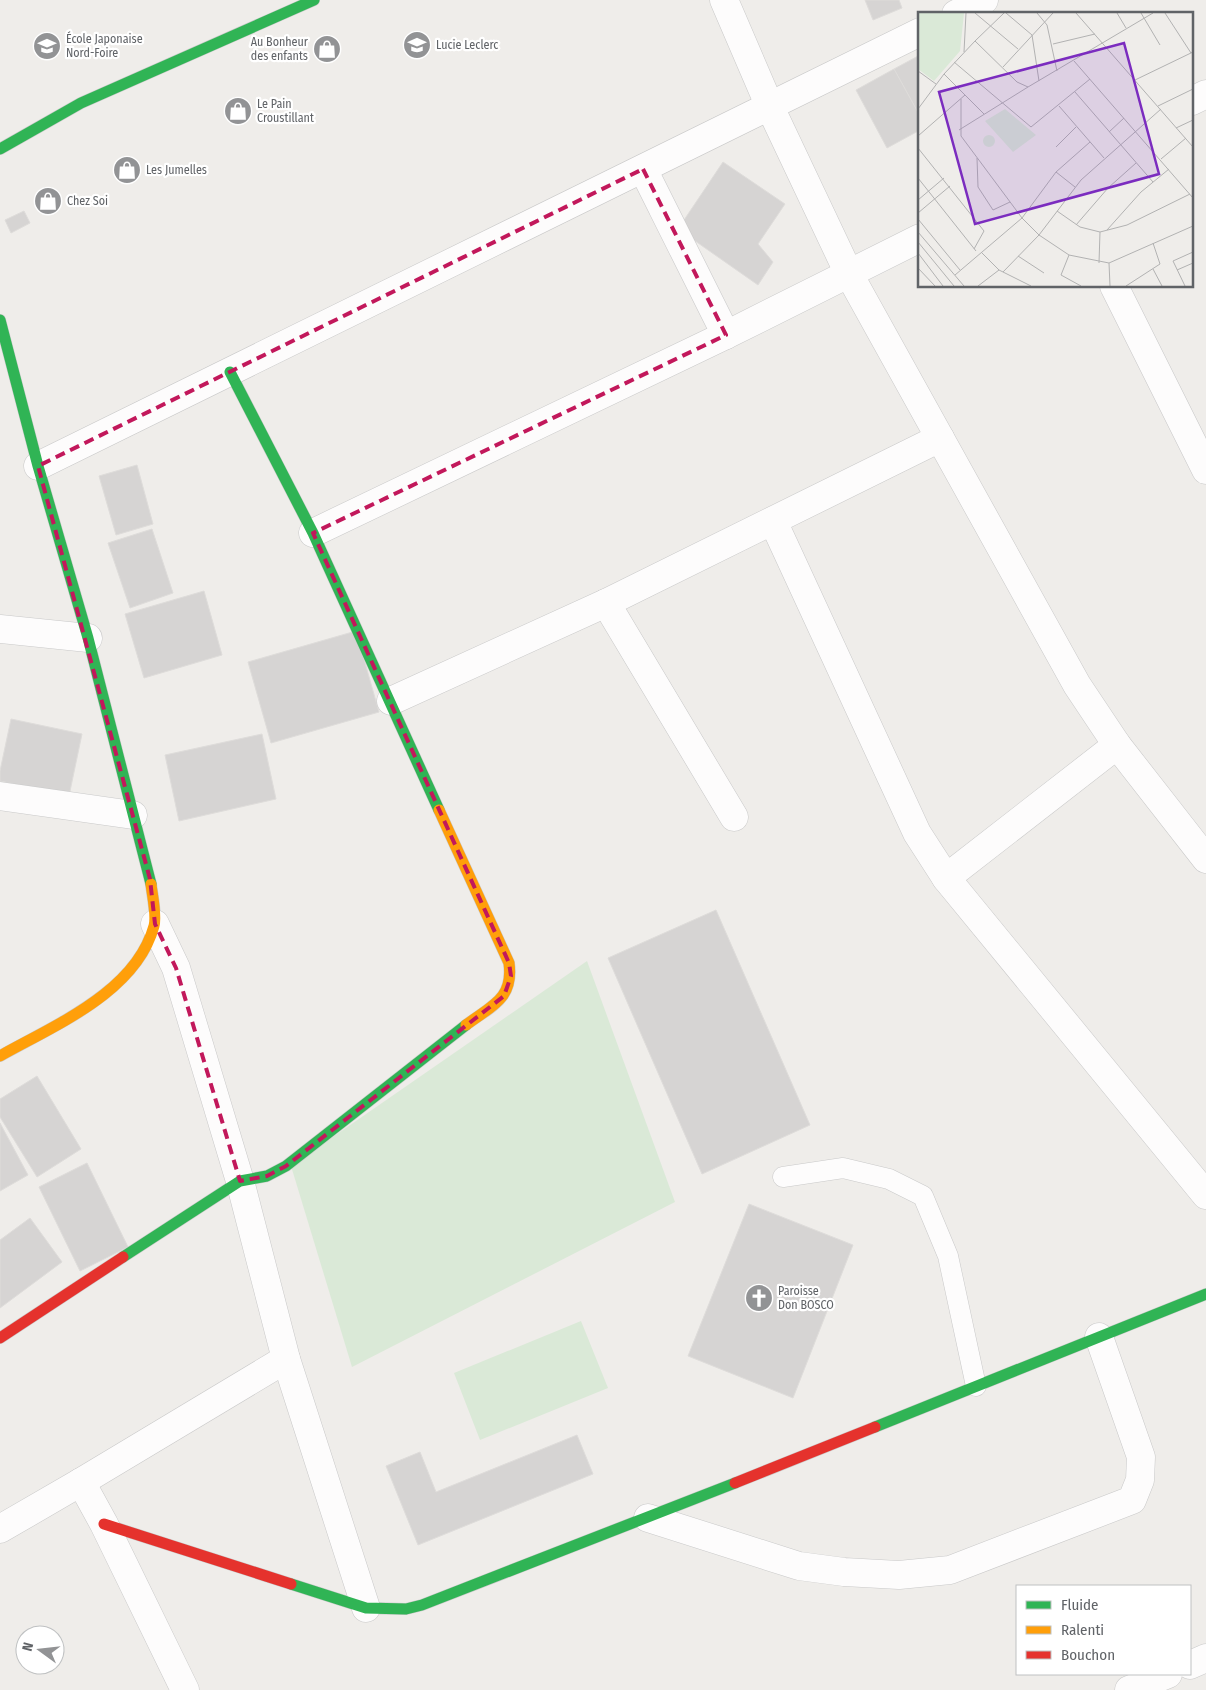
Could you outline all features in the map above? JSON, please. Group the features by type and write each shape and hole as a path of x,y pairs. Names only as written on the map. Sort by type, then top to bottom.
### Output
{"street":[{"path":"0,149 81,103 314,0"},
{"path":"724,0 770,107 849,274 1077,685 1118,746 1206,859"},
{"path":"960,12 984,0"},
{"path":"38,466 918,33"},
{"path":"1194,100 1206,94"},
{"path":"643,169 726,335"},
{"path":"312,532 726,335 918,239"},
{"path":"1115,288 1206,470"},
{"path":"0,320 38,466 88,638 150,879 155,924 176,968 240,1181 286,1359 366,1608"},
{"path":"0,1338 240,1181 267,1176 286,1166 504,996 510,986 510,963 391,701 312,532 230,372"},
{"path":"391,701 606,604 940,438"},
{"path":"773,521 917,833 946,878 1206,1194"},
{"path":"606,604 734,817"},
{"path":"0,628 88,638"},
{"path":"946,878 1118,746"},
{"path":"0,796 133,815"},
{"path":"0,1056 89,1007 119,981 141,956 155,924"},
{"path":"104,1524 366,1608 406,1609 422,1605 648,1518 1206,1294"},
{"path":"648,1518 799,1566 844,1572 898,1575 950,1570 1132,1500 1140,1480 1141,1457 1099,1337"},
{"path":"0,1529 286,1359"},
{"path":"81,1482 104,1524 185,1690"},
{"path":"1191,1665 1206,1658"},
{"path":"1129,1690 1166,1675"}],"lane":[{"path":"783,1177 843,1168 889,1179 922,1196 948,1256 976,1386"}],"highlighted area":[{"path":"643,169 726,335 313,533 509,963 511,976 504,996 286,1166 267,1176 240,1181 176,968 155,924 150,879 38,466"}],"green space":[{"path":"587,961 675,1202 352,1367 291,1166"},
{"path":"581,1321 608,1388 480,1440 454,1373"}],"building":[{"path":"865,0 899,0 902,8 873,20"},
{"path":"918,56 918,112 894,69"},
{"path":"894,69 918,112 918,131 887,148 856,90"},
{"path":"723,162 785,204 758,244 773,262 758,285 678,229"},
{"path":"24,211 30,223 11,233 5,220"},
{"path":"137,465 153,524 116,535 99,476"},
{"path":"152,529 173,593 130,608 108,543"},
{"path":"204,591 222,655 144,678 125,614"},
{"path":"356,631 379,712 271,743 248,662"},
{"path":"11,719 82,734 69,796 0,781 0,771"},
{"path":"262,734 276,799 179,821 165,755"},
{"path":"716,910 810,1125 702,1174 608,958"},
{"path":"37,1076 81,1149 37,1177 0,1117 0,1099"},
{"path":"0,1123 28,1175 0,1191"},
{"path":"87,1163 128,1247 80,1271 39,1187"},
{"path":"749,1204 853,1245 793,1398 688,1356"},
{"path":"30,1218 62,1262 0,1308 0,1240"},
{"path":"577,1435 593,1474 418,1545 386,1466 420,1452 436,1492"}],"traffic: fast":[{"path":"0,149 81,103 314,0"},
{"path":"0,320 38,466 88,638 151,884"},
{"path":"230,372 313,533 439,810"},
{"path":"123,1257 240,1181 267,1176 286,1166 466,1025"},
{"path":"875,1427 1206,1294"},
{"path":"291,1584 366,1608 406,1609 422,1605 735,1483"}],"traffic: slow":[{"path":"439,810 509,963 510,975 504,993 492,1007 466,1025"},
{"path":"0,1056 68,1019 91,1004 112,988 130,970 144,949 155,922 151,884"}],"traffic: jam":[{"path":"0,1338 123,1257"},
{"path":"735,1483 875,1427"},
{"path":"104,1524 291,1584"}],"place":[{"name":"Lucie Leclerc","path":"417,45"},
{"name":"École Japonaise Nord-Foire","path":"47,46"},
{"name":"Au Bonheur des enfants","path":"327,49"},
{"name":"Le Pain Croustillant","path":"238,111"},
{"name":"Les Jumelles","path":"127,170"},
{"name":"Chez Soi","path":"48,201"},
{"name":"Paroisse Don BOSCO","path":"759,1298"}]}
